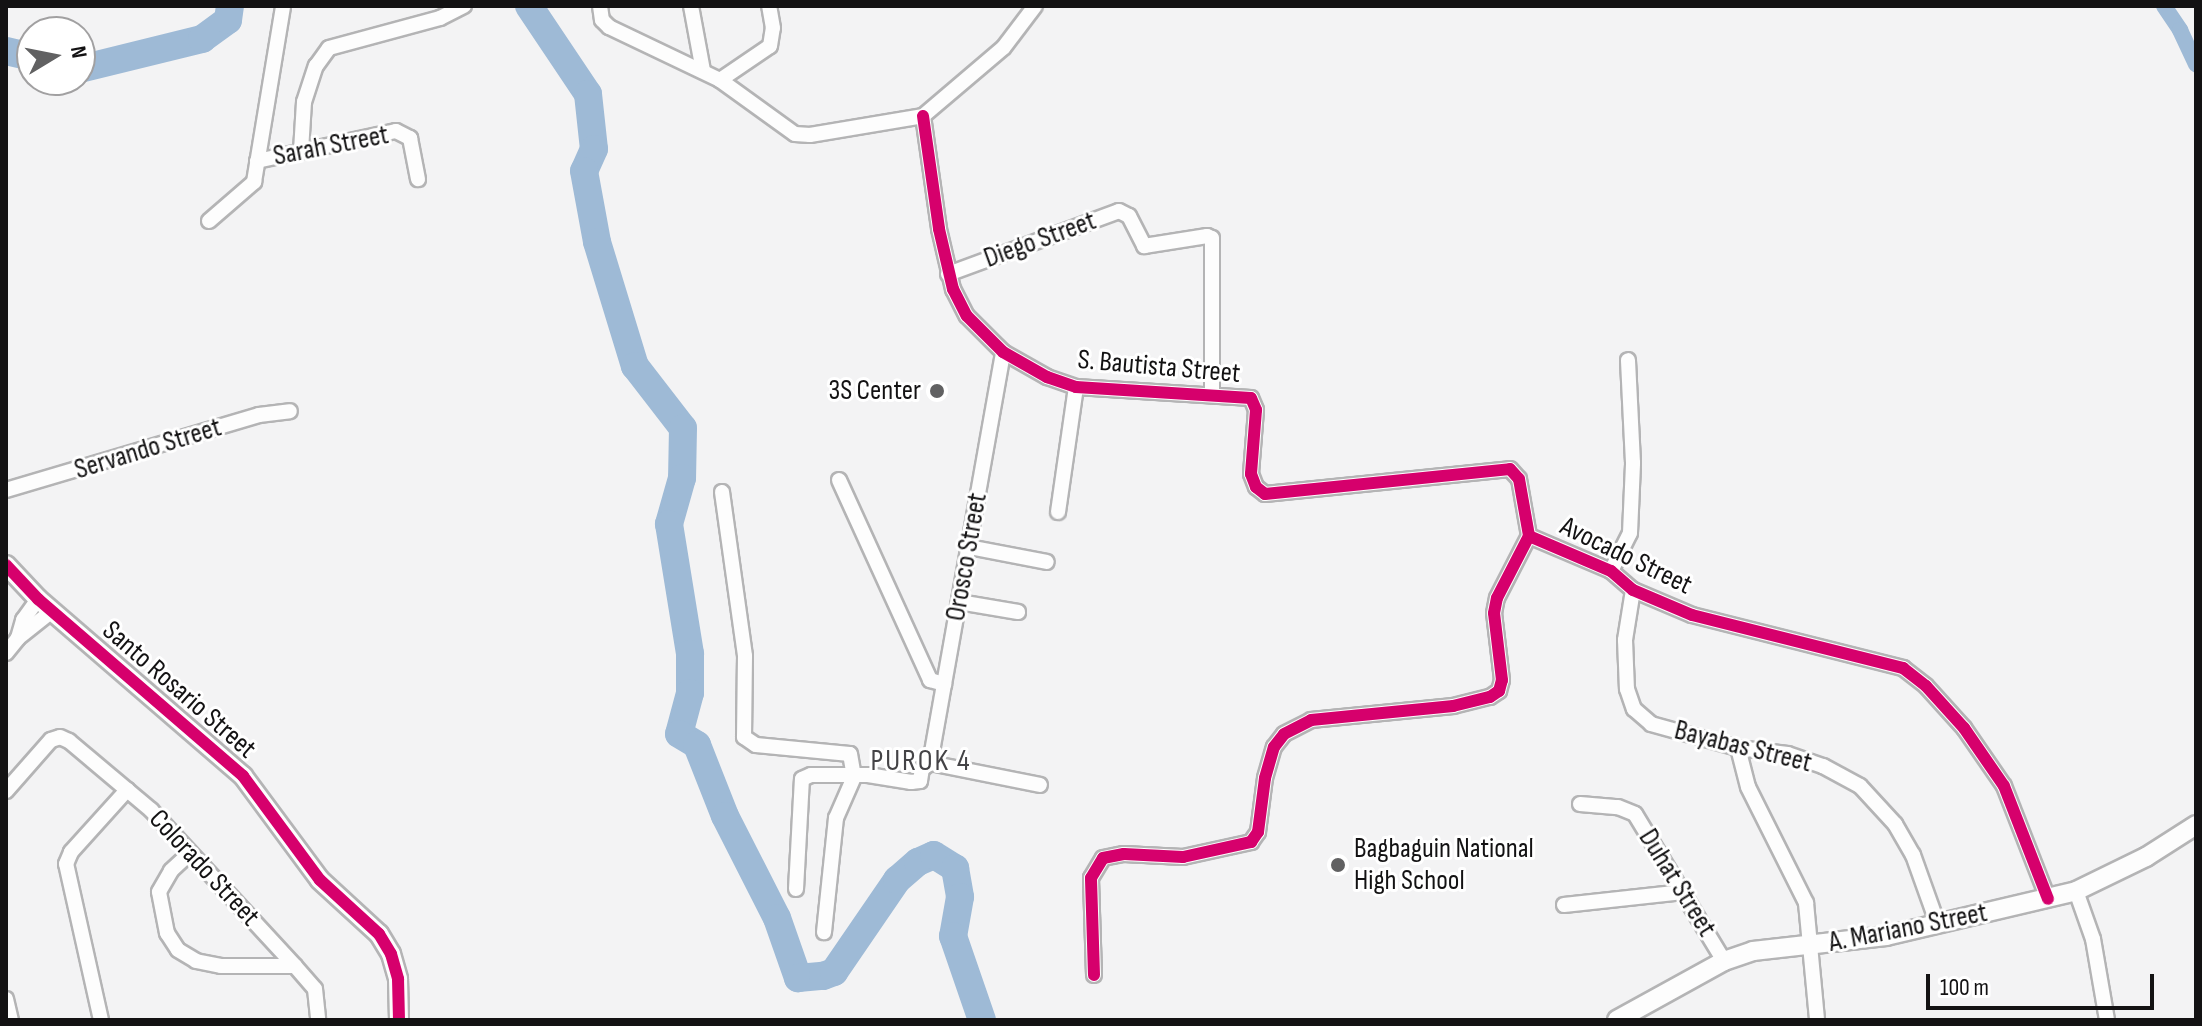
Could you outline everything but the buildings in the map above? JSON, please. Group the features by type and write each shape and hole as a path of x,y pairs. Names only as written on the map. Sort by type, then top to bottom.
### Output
{"street":[{"name":"Sarah Street","path":"209,221 249,190 257,161 283,6"},
{"path":"301,151 304,102 316,66 329,48 440,18 464,6"},
{"path":"600,6 602,20 609,27 720,80 795,134 810,135 923,116 1004,47 1035,6"},
{"path":"691,6 703,71"},
{"path":"720,80 770,46 773,28 769,6"},
{"name":"S. Bautista Street","path":"923,116 948,274 967,316 1003,352 1047,377 1076,387 1241,395 1255,403 1251,474 1256,487 1265,494 1510,469 1519,479 1529,536"},
{"name":"Sarah Street","path":"257,161 396,131 410,138 418,179"},
{"name":"Diego Street","path":"948,274 1119,211 1129,216 1144,246 1207,236 1212,238 1212,393"},
{"name":"Orosco Street","path":"930,763 1003,352"},
{"path":"1611,571 1630,533 1633,463 1628,360"},
{"path":"1058,512 1076,387"},
{"name":"Servando Street","path":"6,490 259,415 290,411"},
{"path":"839,480 930,680 944,684"},
{"path":"722,492 745,656 744,737 756,745 850,754 854,777 836,818 824,932"},
{"name":"Avocado Street","path":"1094,975 1091,878 1103,858 1124,854 1183,857 1251,842 1258,832 1265,778 1274,747 1284,734 1311,720 1453,706 1490,697 1499,691 1502,680 1494,613 1497,598 1529,536 1611,571 1633,590 1705,619 1875,658 1912,674 1964,728 2004,786 2048,899"},
{"path":"969,547 1047,562"},
{"name":"Santo Rosario Street","path":"6,565 38,599 236,769 320,880 379,934 391,954 398,979 399,1020"},
{"name":"Bayabas Street","path":"1633,590 1625,640 1627,689 1634,709 1651,724 1738,748 1788,754 1823,766 1860,786 1895,824 1913,855 1938,925"},
{"path":"18,638 23,620 38,599"},
{"path":"959,602 1018,612"},
{"path":"6,653 18,638 52,611"},
{"name":"Colorado Street","path":"6,791 51,740 60,737 69,741 151,810 295,966 315,989 318,1020"},
{"path":"1738,748 1748,787 1806,903 1817,1020"},
{"path":"796,889 802,779 811,775 920,781 922,769 930,763 1040,785"},
{"path":"101,1020 66,864 71,852 127,790"},
{"name":"Duhat Street","path":"1580,804 1618,807 1635,814 1724,961"},
{"name":"A. Mariano Street","path":"1617,1020 1724,961 1753,951 1812,947 1938,925 2076,891 2146,857 2196,825"},
{"path":"190,853 171,871 159,892 167,933 178,950 196,961 221,966 295,966"},
{"path":"2076,891 2093,939 2107,1020"},
{"path":"1564,905 1683,892"},
{"path":"6,999 11,1020"}],"waterway":[{"path":"96,65 202,39 228,20 230,6"},
{"path":"529,6 588,94 594,149 584,171 597,242 635,366 683,428 682,478 669,524 690,654 690,693 679,734 697,745 725,816 777,918 798,978 834,972 897,880 918,862 934,855 955,868 960,897 953,936 982,1020"},
{"path":"2164,6 2180,30 2196,65"},
{"path":"6,51 16,53"}],"cycle path":[{"path":"923,116 939,229 953,289 967,316 1003,352 1047,377 1076,387 1251,398 1256,410 1251,474 1256,487 1265,494 1510,469 1519,479 1529,536"},
{"path":"1094,975 1091,878 1103,858 1124,854 1183,857 1251,842 1258,832 1265,778 1274,747 1284,734 1311,720 1453,706 1490,697 1499,691 1502,680 1494,613 1497,598 1529,536 1611,571 1633,590 1692,615 1903,668 1926,686 1964,728 2004,786 2048,899"},
{"path":"6,565 38,599 243,776 320,880 379,934 391,954 398,979 399,1020"}],"place":[{"name":"3S Center","path":"937,391"},
{"name":"Bagbaguin National High School","path":"1338,865"}],"district":[{"name":"PUROK 4","path":"921,761"}]}
